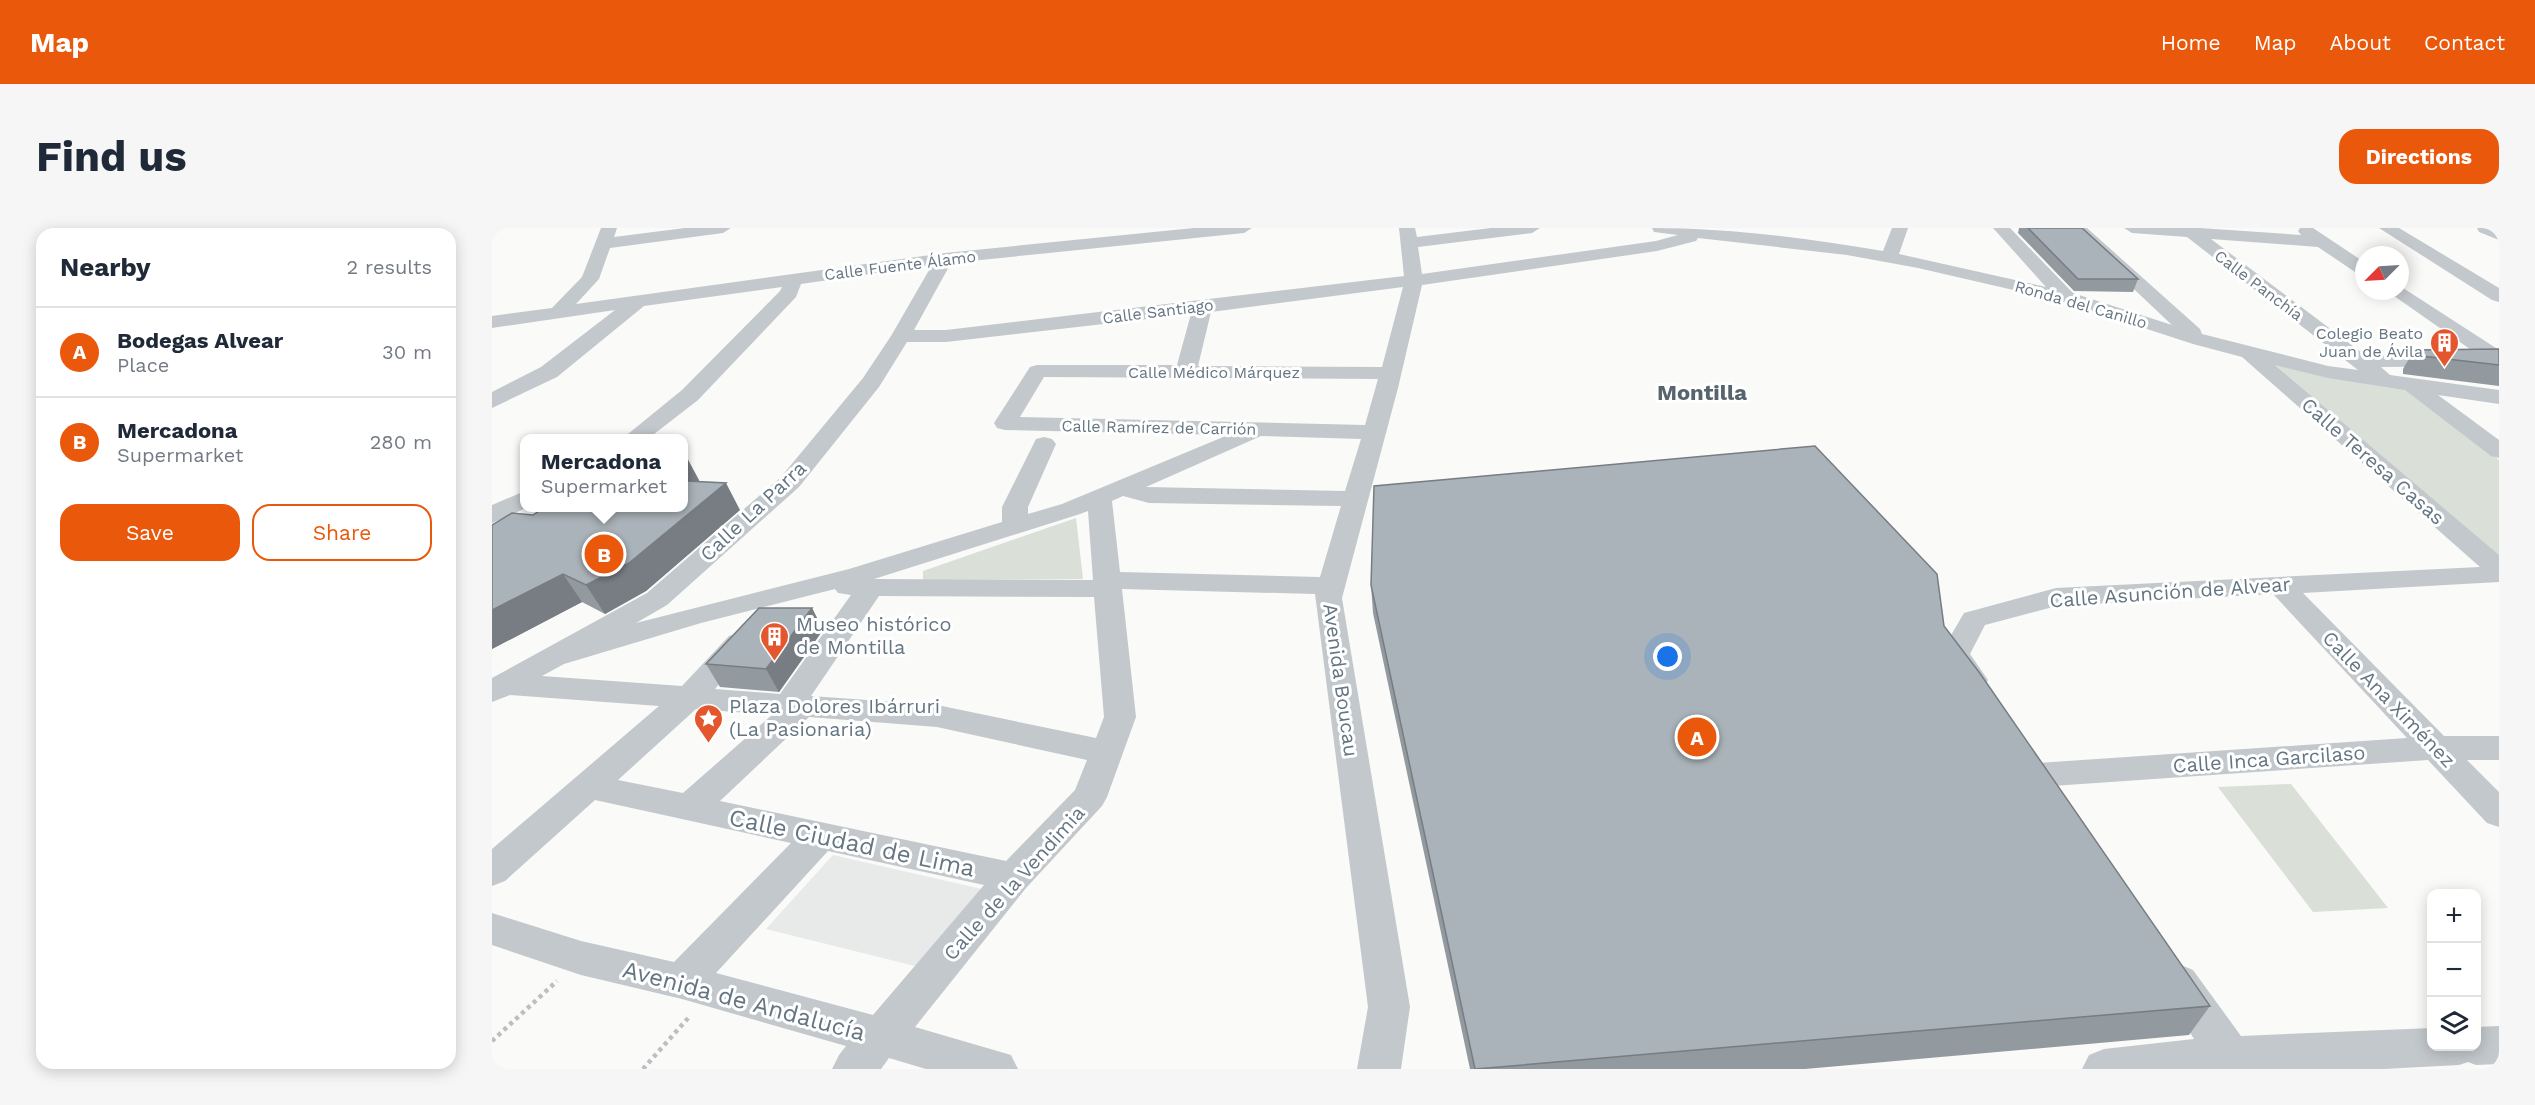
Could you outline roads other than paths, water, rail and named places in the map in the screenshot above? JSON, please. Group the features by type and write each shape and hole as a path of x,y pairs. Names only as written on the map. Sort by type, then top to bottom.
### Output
{"street":[{"path":"559,311 590,279 606,236 723,228"},
{"name":"Calle Fuente Álamo","path":"492,322 641,299 945,258 1198,230 1244,228"},
{"path":"1408,235 1532,228"},
{"name":"Ronda del Canillo","path":"1660,228 1698,234 1798,236 2066,297 2200,339 2328,372 2499,397"},
{"path":"1889,258 1900,228"},
{"path":"2001,228 2066,297"},
{"path":"2076,228 2200,339"},
{"path":"2132,228 2321,242"},
{"path":"2301,228 2355,264"},
{"path":"2387,228 2499,296"},
{"path":"2485,228 2499,236"},
{"name":"Calle Panchía","path":"2191,232 2385,380"},
{"name":"Calle Santiago","path":"901,336 946,336 1323,293 1657,246 1698,234"},
{"name":"Avenida Boucau","path":"1379,1069 1389,1007 1328,598 1391,373 1414,279 1408,235"},
{"name":"Calle La Parra","path":"499,687 657,599 790,482 872,381 901,336 945,258"},
{"path":"640,434 690,394 789,293 793,279"},
{"path":"492,401 549,372 641,299"},
{"path":"2409,300 2499,359"},
{"path":"1186,372 1203,305"},
{"name":"Calle Teresa Casas","path":"2248,352 2499,569"},
{"path":"2359,361 2499,359"},
{"name":"Calle Médico Márquez","path":"1037,371 1391,373"},
{"name":"Calle Ramírez de Carrión","path":"1037,371 1005,423 1375,432"},
{"path":"2409,384 2499,451"},
{"path":"553,657 692,616 858,575 1071,509 1263,429"},
{"path":"1015,526 1015,507 1044,444"},
{"path":"1112,491 1149,495 1355,499"},
{"name":"Calle de la Vendimia","path":"867,1053 1013,877 1090,797 1120,717 1108,584 1112,491"},
{"path":"492,515 520,501"},
{"name":"Calle Asunción de Alvear","path":"1987,700 1955,654 1974,619 2056,597 2499,574"},
{"path":"492,871 691,696 798,590 1108,584 1331,586"},
{"name":"Calle Ana Ximénez","path":"2279,584 2499,814"},
{"path":"587,786 690,808 796,704 872,587"},
{"path":"499,687 691,696 937,716 1107,752"},
{"name":"Calle Inca Garcilaso","path":"2062,809 2032,766 2436,748 2499,748"},
{"name":"Calle Ciudad de Lima","path":"690,808 1013,877"},
{"path":"698,986 820,836"},
{"name":"Avenida de Andalucía","path":"492,929 581,958 698,986 867,1053 996,1069"},
{"path":"2161,955 2230,1056"},
{"path":"2481,1046 2499,1045"},
{"path":"2104,1069 2230,1056 2427,1048"}],"place":[{"name":"Colegio Beato Juan de Ávila","path":"2444,368"},
{"name":"Mercadona","path":"604,554"},
{"name":"Museo histórico de Montilla","path":"775,662"},
{"name":"Bodegas Alvear","path":"1697,737"},
{"name":"Plaza Dolores Ibárruri (La Pasionaria)","path":"708,744"}],"district":[{"name":"Montilla","path":"1702,392"}]}
